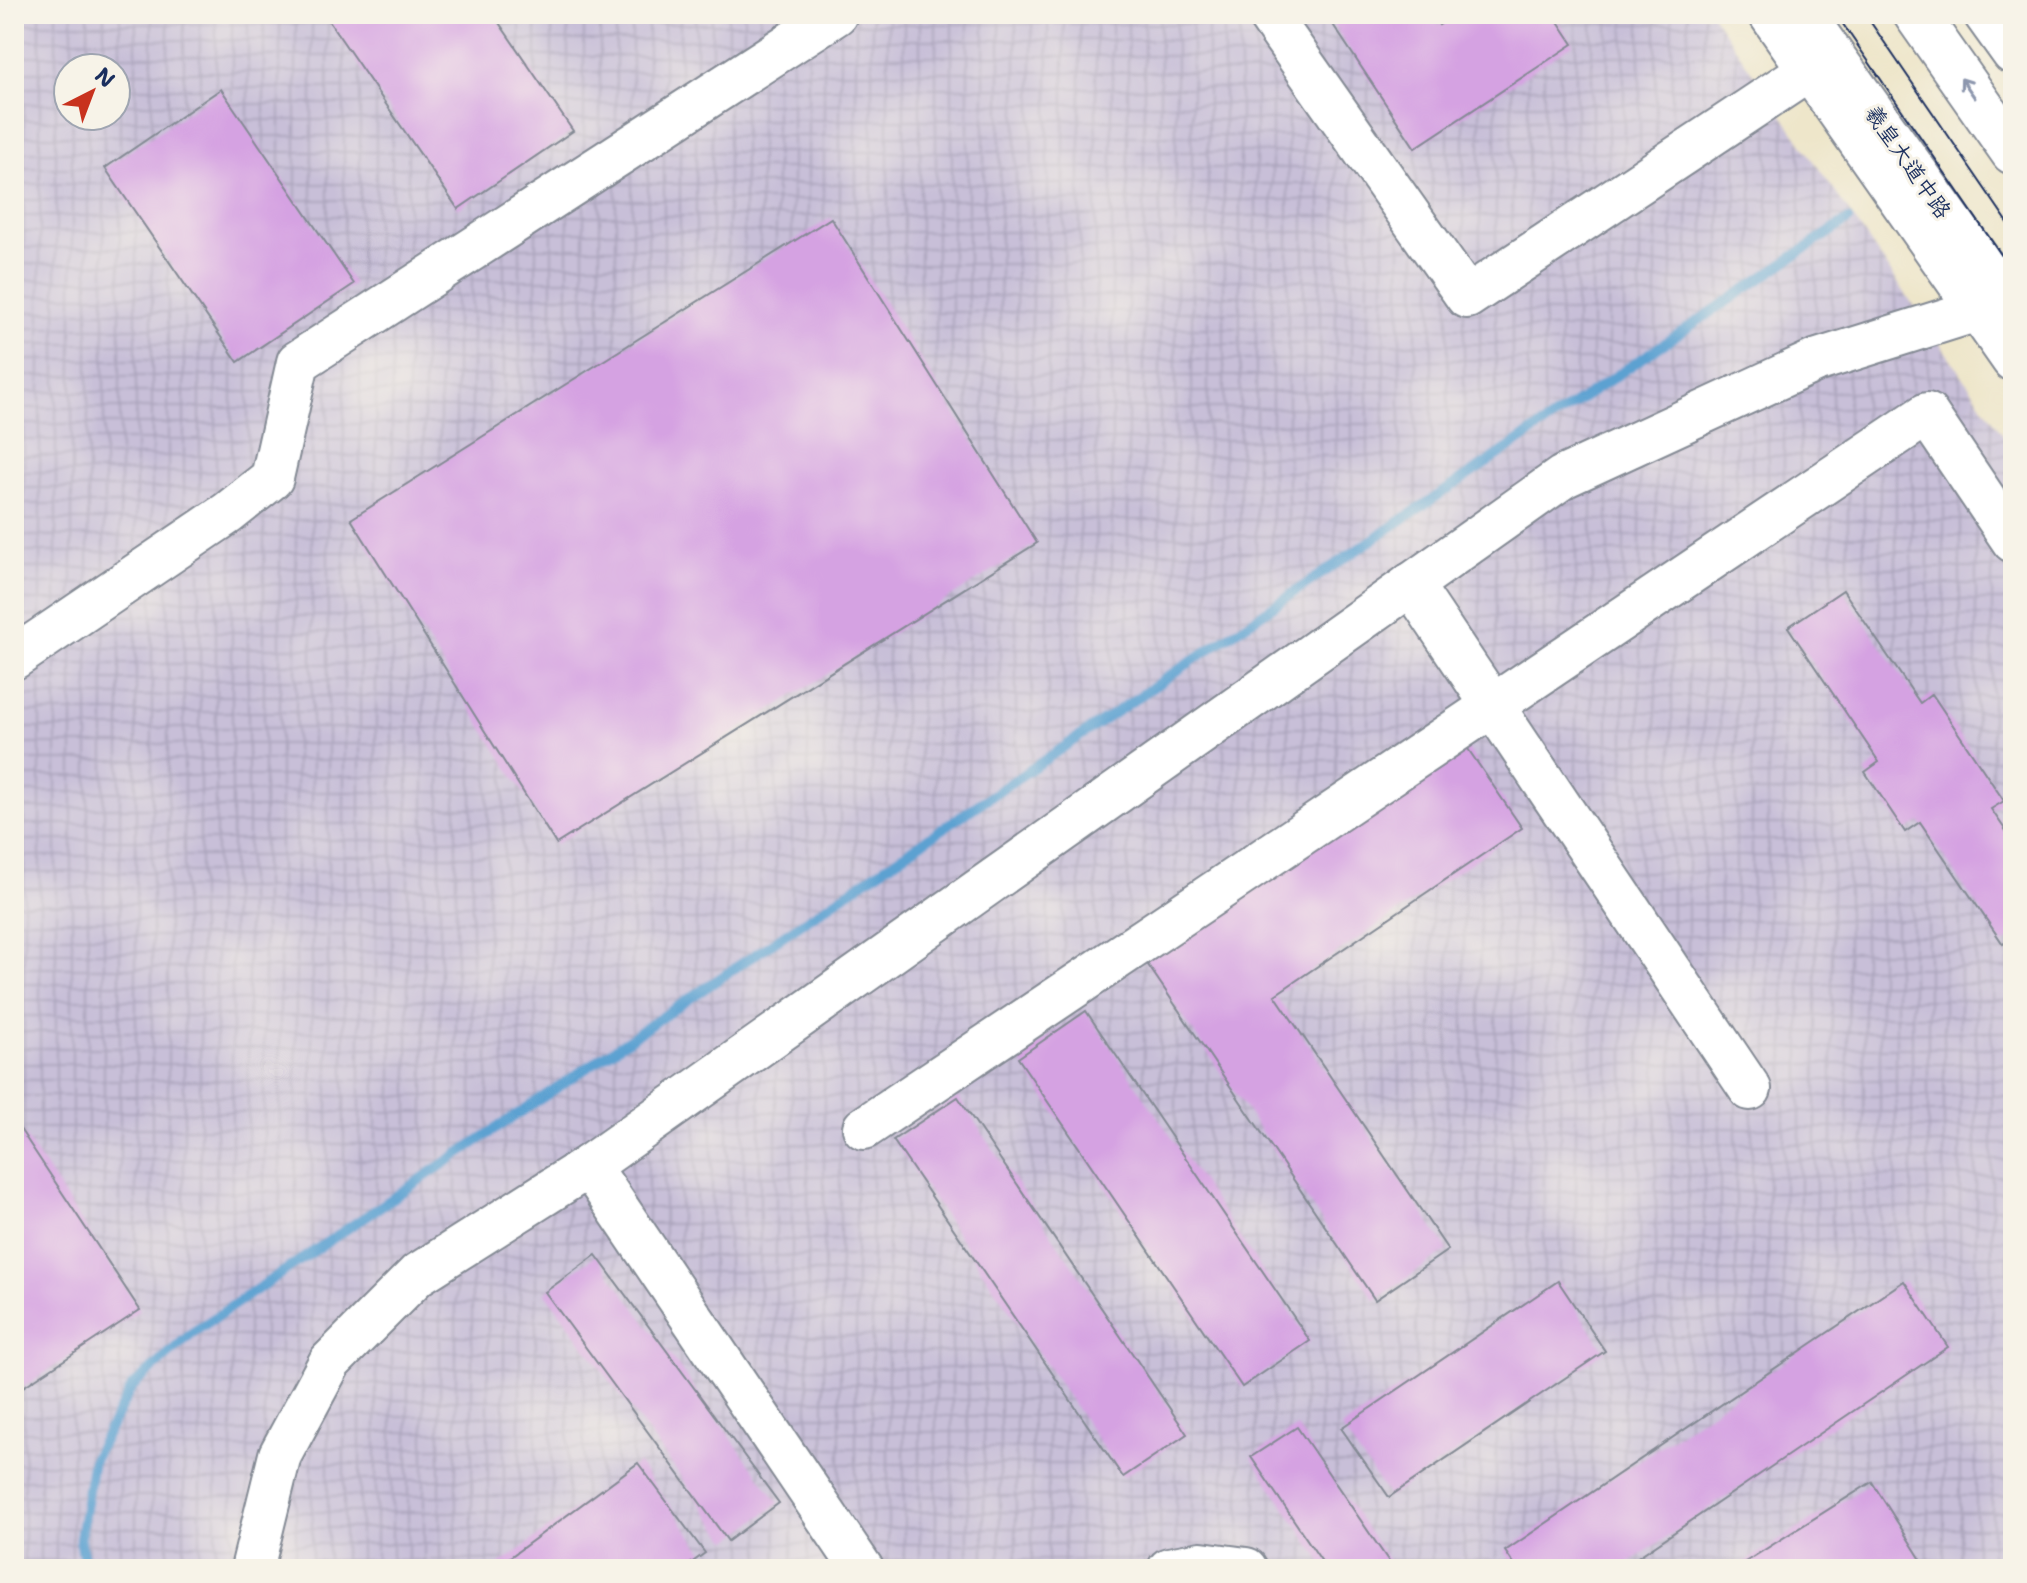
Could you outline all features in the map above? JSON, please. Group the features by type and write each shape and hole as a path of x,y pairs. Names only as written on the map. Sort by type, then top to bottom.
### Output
{"main road":[{"name":"羲皇大道中路","path":"1802,14 1821,64 2000,307"},
{"path":"1916,14 2013,152"}],"street":[{"path":"14,658 228,513 272,478 298,362 836,14"},
{"path":"1268,14 1467,297 1821,64 1770,14"},
{"path":"1985,14 2013,53"},
{"path":"252,1569 280,1455 330,1362 417,1275 589,1166 1563,477 1815,361 2000,307 2013,360"},
{"path":"864,1128 1927,414 2013,541"},
{"path":"1411,584 1750,1089"},
{"path":"589,1166 862,1569"},
{"path":"1169,1569 1201,1563 1246,1569"}],"shaded area":[{"path":"14,14 1712,14 2013,449 2013,1569 14,1569"}],"building":[{"path":"324,14 493,14 573,131 458,209"},
{"path":"1326,14 1432,14 1439,25 1456,14 1553,14 1573,44 1415,148"},
{"path":"221,89 354,284 238,362 105,168"},
{"path":"831,218 1037,543 556,844 351,519"},
{"path":"1843,590 1920,703 1932,694 2004,801 1991,809 2013,841 2013,937 2003,944 1920,822 1905,832 1865,772 1879,762 1788,627"},
{"path":"1464,743 1522,828 1275,995 1448,1250 1375,1300 1144,959"},
{"path":"1086,1011 1310,1341 1242,1387 1018,1058"},
{"path":"958,1097 1187,1434 1123,1477 893,1140"},
{"path":"14,1120 140,1310 14,1393"},
{"path":"596,1255 779,1503 728,1541 545,1292"},
{"path":"1558,1281 1605,1351 1389,1497 1341,1428"},
{"path":"1904,1281 1948,1347 1620,1569 1517,1569 1505,1551"},
{"path":"1297,1427 1394,1569 1327,1569 1251,1457"},
{"path":"638,1463 705,1553 683,1569 494,1569"},
{"path":"1872,1482 1927,1569 1734,1569"}],"waterway":[{"path":"86,1569 80,1539 93,1459 132,1387 192,1333 1848,220"}],"tram line":[{"path":"1836,14 2013,272"},
{"path":"1865,14 2013,230"}]}
